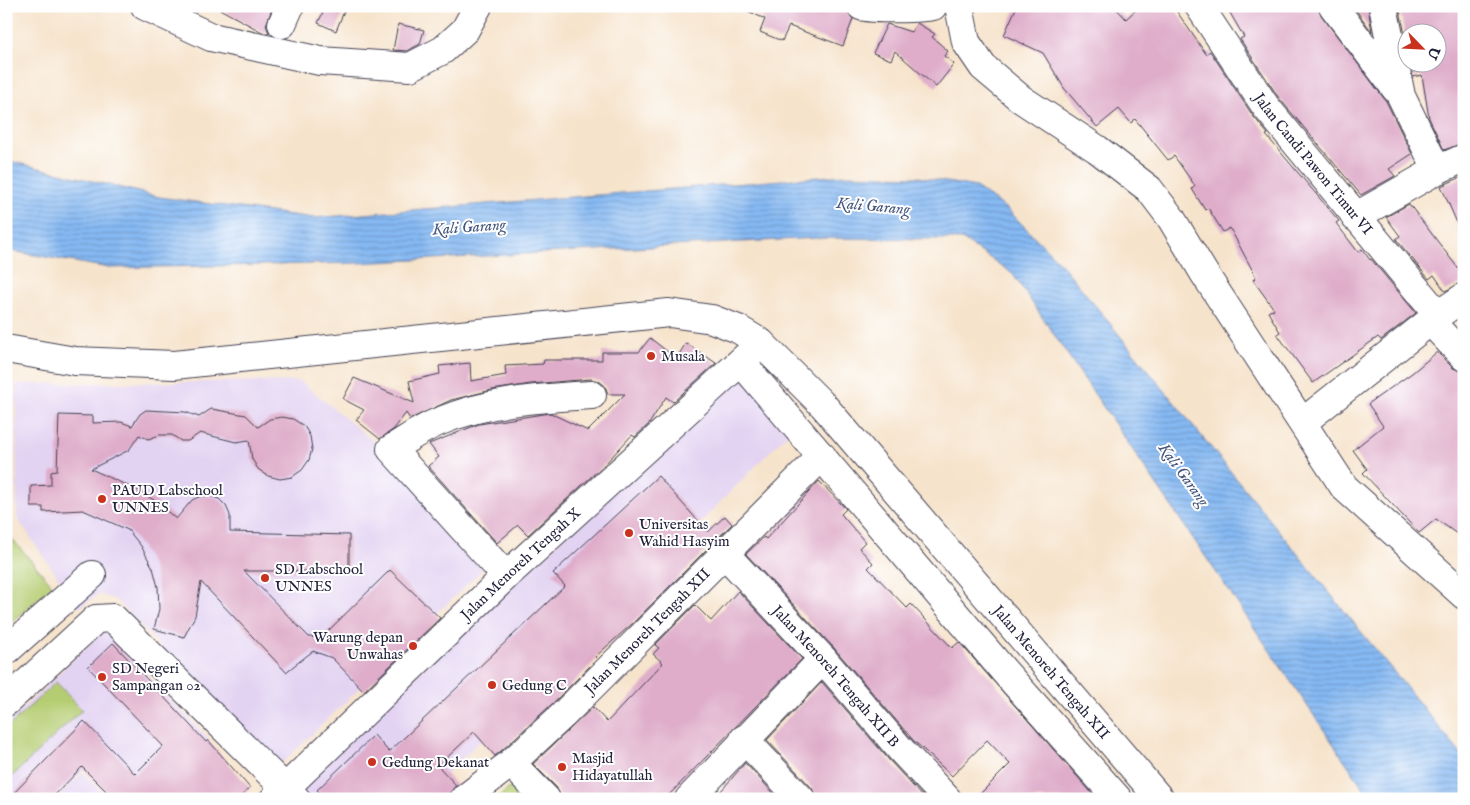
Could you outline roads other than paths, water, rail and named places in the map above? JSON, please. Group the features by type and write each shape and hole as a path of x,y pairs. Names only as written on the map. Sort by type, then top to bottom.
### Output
{"street":[{"path":"144,6 211,37 320,61 410,67 443,50 465,30 478,6"},
{"path":"861,6 867,9 934,6"},
{"path":"959,6 966,42 983,67 1021,99 1097,149 1149,189 1171,218 1204,273 1344,487 1464,595"},
{"name":"Jalan Candi Pawon Timur VI","path":"1199,6 1266,108 1355,217 1464,357"},
{"path":"1334,6 1401,96 1437,170"},
{"path":"1383,6 1401,96"},
{"path":"1355,217 1437,170 1464,158"},
{"path":"1303,422 1434,318 1464,297"},
{"name":"Jalan Menoreh Tengah XII","path":"6,349 76,361 174,365 669,313 712,319 738,329 761,343 823,405 1160,799"},
{"name":"Jalan Menoreh Tengah X","path":"6,702 96,619 113,618 285,795 506,576 761,343"},
{"path":"741,362 1004,671 1118,799"},
{"path":"506,576 391,449 437,422 492,404 534,398 592,395"},
{"name":"Jalan Menoreh Tengah XII","path":"464,799 511,763 622,658 822,456"},
{"name":"Jalan Menoreh Tengah XII B","path":"725,554 823,659 901,750 947,799"},
{"path":"6,651 92,575"},
{"path":"689,799 744,739 823,659"},
{"path":"744,739 801,799"},
{"path":"511,763 546,799"}],"water":[{"name":"Kali Garang","path":"6,160 159,197 314,218 844,175 918,177 976,187 1008,210 1063,266 1464,758 1464,799 1371,799 1012,273 962,239 816,238 359,263 109,268 6,250"}],"place":[{"name":"Musala","path":"651,356"},
{"name":"PAUD Labschool UNNES","path":"102,499"},
{"name":"Universitas Wahid Hasyim","path":"629,533"},
{"name":"SD Labschool UNNES","path":"265,578"},
{"name":"Warung depan Unwahas","path":"413,646"},
{"name":"SD Negeri Sampangan 02","path":"102,677"},
{"name":"Gedung C","path":"492,685"},
{"name":"Gedung Dekanat","path":"372,762"},
{"name":"Masjid Hidayatullah","path":"562,767"}]}
